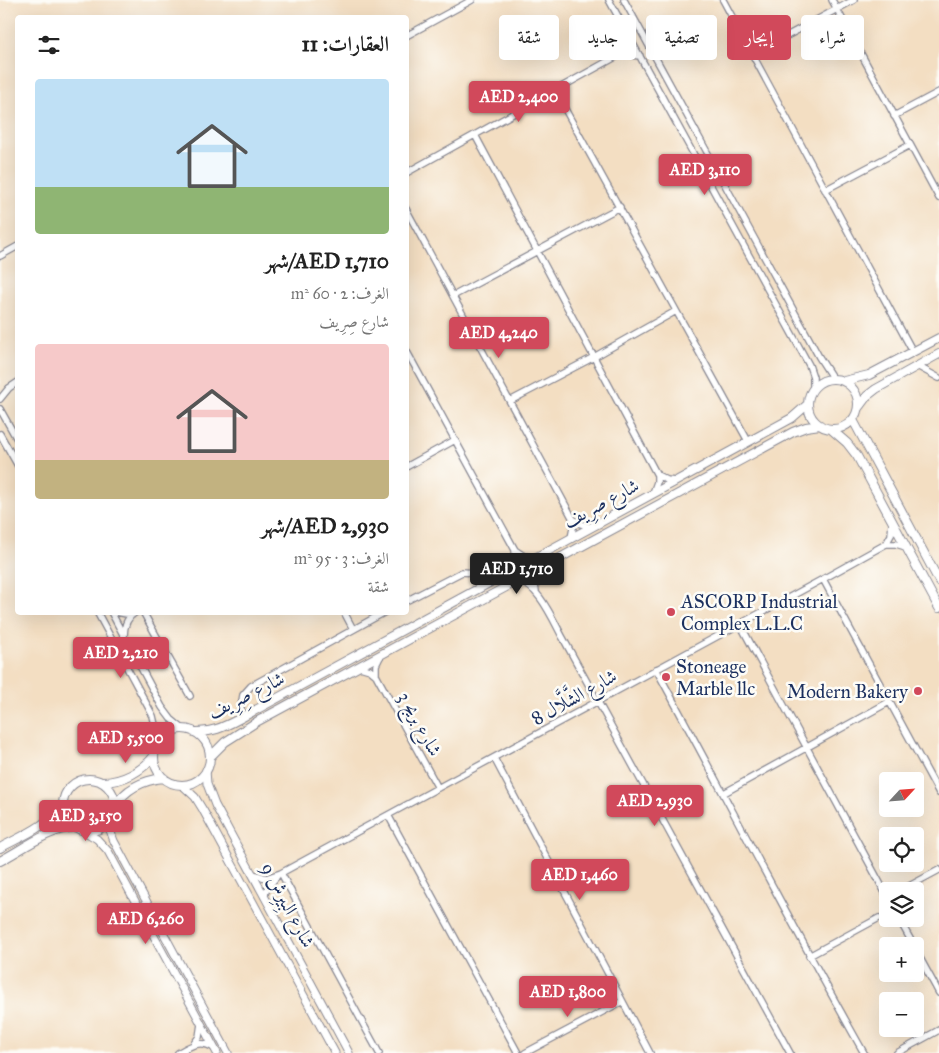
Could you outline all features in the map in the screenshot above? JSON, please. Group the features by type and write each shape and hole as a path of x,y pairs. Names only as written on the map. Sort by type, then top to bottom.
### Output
{"main road":[{"path":"939,338 869,375 844,381 833,379 818,383 813,389 808,404 813,420 842,437 857,456 939,608"},
{"path":"832,430 847,425 853,420 858,408 876,389 939,354"},
{"path":"844,381 855,392 858,408"},
{"name":"شارع صِرِيف","path":"194,732 217,730 239,719 792,418 808,404"},
{"path":"853,420 939,581"},
{"name":"شارع صِرِيف","path":"210,757 218,747 230,738 360,667 793,432 806,427 820,425"},
{"path":"79,828 67,818 63,804 68,788 82,779 91,778 102,782 118,781 125,778 146,766 154,756 159,742 165,735 174,730 183,729 194,732 205,742 210,757 206,770 196,781 182,785 175,784 164,778 157,768 154,756"},
{"path":"0,861 55,831 65,828 79,828 88,831 102,828 111,818 115,806 122,796 138,785 150,780 164,778"},
{"path":"102,782 112,792 115,806"},
{"path":"0,848 44,824 55,815 63,804"}],"street":[{"path":"409,34 472,0"},
{"path":"609,0 617,15"},
{"path":"624,0 819,357 833,379"},
{"path":"723,0 731,15"},
{"path":"832,0 939,198"},
{"path":"791,34 854,0"},
{"path":"636,49 809,365 813,377 813,389"},
{"path":"636,56 640,56"},
{"path":"409,171 610,60"},
{"path":"756,60 913,352"},
{"path":"556,91 748,441"},
{"path":"894,116 939,92"},
{"path":"475,135 656,474 657,482 653,493"},
{"path":"825,190 910,146"},
{"path":"453,296 620,207"},
{"path":"409,215 572,519 571,538"},
{"path":"0,256 15,248"},
{"path":"510,401 676,311"},
{"path":"409,356 515,550 524,556 534,558"},
{"path":"917,366 939,378"},
{"path":"0,399 9,388 15,385"},
{"path":"0,388 9,388"},
{"path":"0,409 15,436"},
{"path":"0,434 15,461"},
{"path":"409,465 455,440"},
{"path":"656,474 667,480 675,481"},
{"path":"572,519 590,527"},
{"path":"892,521 892,532 886,544 906,547"},
{"name":"شارع الشَّلَّال 8","path":"264,896 268,887 279,874 886,544"},
{"path":"515,550 515,569"},
{"path":"409,599 462,572 478,573 489,583"},
{"path":"536,572 536,591 790,1053"},
{"path":"823,579 939,794"},
{"path":"518,582 526,584 536,591"},
{"path":"99,615 150,711 157,728 159,742"},
{"path":"112,615 162,707 172,720 183,729"},
{"path":"125,639 125,625 133,615"},
{"path":"145,615 190,696"},
{"path":"346,615 353,630"},
{"path":"239,719 243,696 251,686 380,615"},
{"path":"740,624 879,882"},
{"path":"376,675 376,665 380,657"},
{"path":"360,667 376,675"},
{"path":"656,669 724,793 809,956 864,1053"},
{"name":"شارع بريج 3","path":"376,675 438,788"},
{"path":"724,793 889,702"},
{"path":"494,758 621,1002 650,1053"},
{"name":"شارع البِيرِش 9","path":"206,770 209,791 215,805 349,1053"},
{"name":"شارع البِيرِش 9","path":"182,785 195,797 203,810 335,1053"},
{"path":"388,815 518,1053"},
{"path":"111,818 110,830 114,841 228,1053"},
{"path":"79,828 97,839 108,851 215,1050"},
{"path":"917,882 939,870"},
{"path":"253,874 266,878 279,874 379,1053"},
{"path":"809,956 879,919"},
{"path":"924,966 939,993"},
{"path":"525,1053 621,1002"},
{"path":"193,1045 199,1037 201,1024"},
{"path":"897,1053 939,1030"},
{"path":"178,1053 193,1045 205,1044 215,1050"}],"place":[{"name":"ASCORP Industrial Complex L.L.C","path":"671,612"},
{"name":"Stoneage Marble llc","path":"666,677"},
{"name":"Modern Bakery","path":"918,691"}]}
